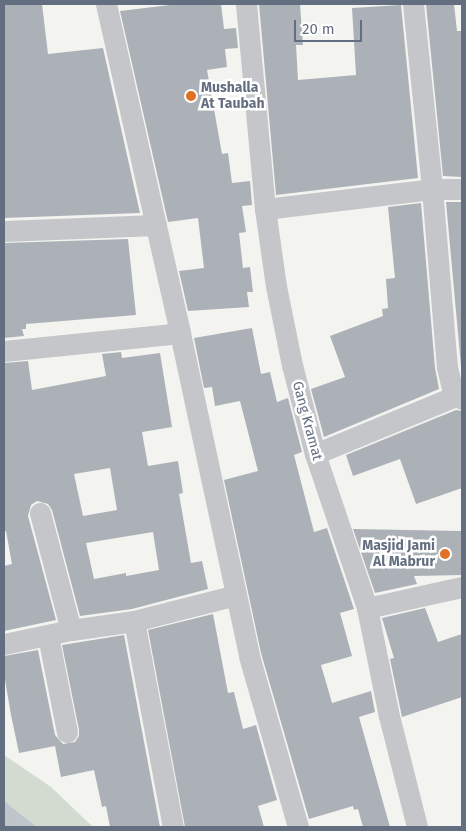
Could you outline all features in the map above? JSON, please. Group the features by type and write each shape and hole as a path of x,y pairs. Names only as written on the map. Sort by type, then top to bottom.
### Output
{"street":[{"path":"106,4 180,333 249,656 298,827"},
{"name":"Gang Kramat","path":"246,4 265,210 276,286 292,365 315,454 367,608 389,716 417,827"},
{"path":"315,454 459,397 450,385 446,367 432,189 412,4"},
{"path":"265,210 432,189 462,189"},
{"path":"4,231 156,225"},
{"path":"4,352 180,333"},
{"path":"40,513 71,630"},
{"path":"367,608 462,587"},
{"path":"4,644 71,630 134,621 236,595"},
{"path":"134,621 173,827"},
{"path":"48,636 67,732"}],"shaded area":[{"path":"4,755 51,787 93,827 37,827 4,801"},
{"path":"4,801 37,827 4,827"}],"building":[{"path":"4,4 42,4 48,54 103,48 140,213 4,218"},
{"path":"178,4 221,4 224,29 236,28 238,48 225,49 227,67 207,70 222,154 228,153 232,183 250,181 252,205 242,206 246,232 239,233 243,268 250,267 253,292 247,292 249,307 188,311 179,271 204,268 198,218 168,222 120,11"},
{"path":"259,4 300,4 303,45 296,45 298,80 356,75 352,8 401,5 418,178 276,195"},
{"path":"426,4 454,4 457,31 462,31 462,177 443,176"},
{"path":"446,202 462,202 462,377"},
{"path":"421,203 435,368 439,389 324,437 311,389 345,377 330,336 383,316 382,309 388,308 386,279 395,278 388,207"},
{"path":"128,239 136,315 26,324 26,329 22,329 24,336 4,338 4,243"},
{"path":"252,328 261,374 270,372 277,402 288,398 302,452 294,455 314,532 327,528 354,609 340,613 352,656 321,665 332,703 371,691 375,712 359,717 390,827 363,827 358,809 354,810 353,806 309,819 261,653 224,480 258,471 240,401 215,406 212,387 204,388 194,338"},
{"path":"121,352 122,358 160,353 172,427 142,432 148,466 178,461 183,493 179,494 191,563 202,561 208,589 132,609 80,616 52,510 48,504 37,501 31,505 28,516 56,620 4,631 4,566 12,564 6,531 4,532 4,363 28,361 32,390 106,376 102,354","holes":["110,468 117,510 83,516 74,474","153,532 159,570 126,576 126,573 94,579 86,543"]},
{"path":"456,410 462,411 462,488 416,504 400,459 353,476 346,455"},
{"path":"353,529 462,531 462,575 414,576 417,584 375,593"},
{"path":"425,608 438,642 462,634 462,697 402,717 390,659 394,658 382,618"},
{"path":"213,614 228,693 234,692 243,729 256,725 277,800 258,806 264,827 185,827 148,630"},
{"path":"124,635 160,827 110,827 106,806 102,807 94,770 61,777 55,746 19,753 11,715 4,674 4,656 38,650 55,735 63,744 75,742 79,736 79,730 62,645"}],"place":[{"name":"Mushalla At Taubah","path":"191,96"},
{"name":"Masjid Jami Al Mabrur","path":"445,554"}]}
